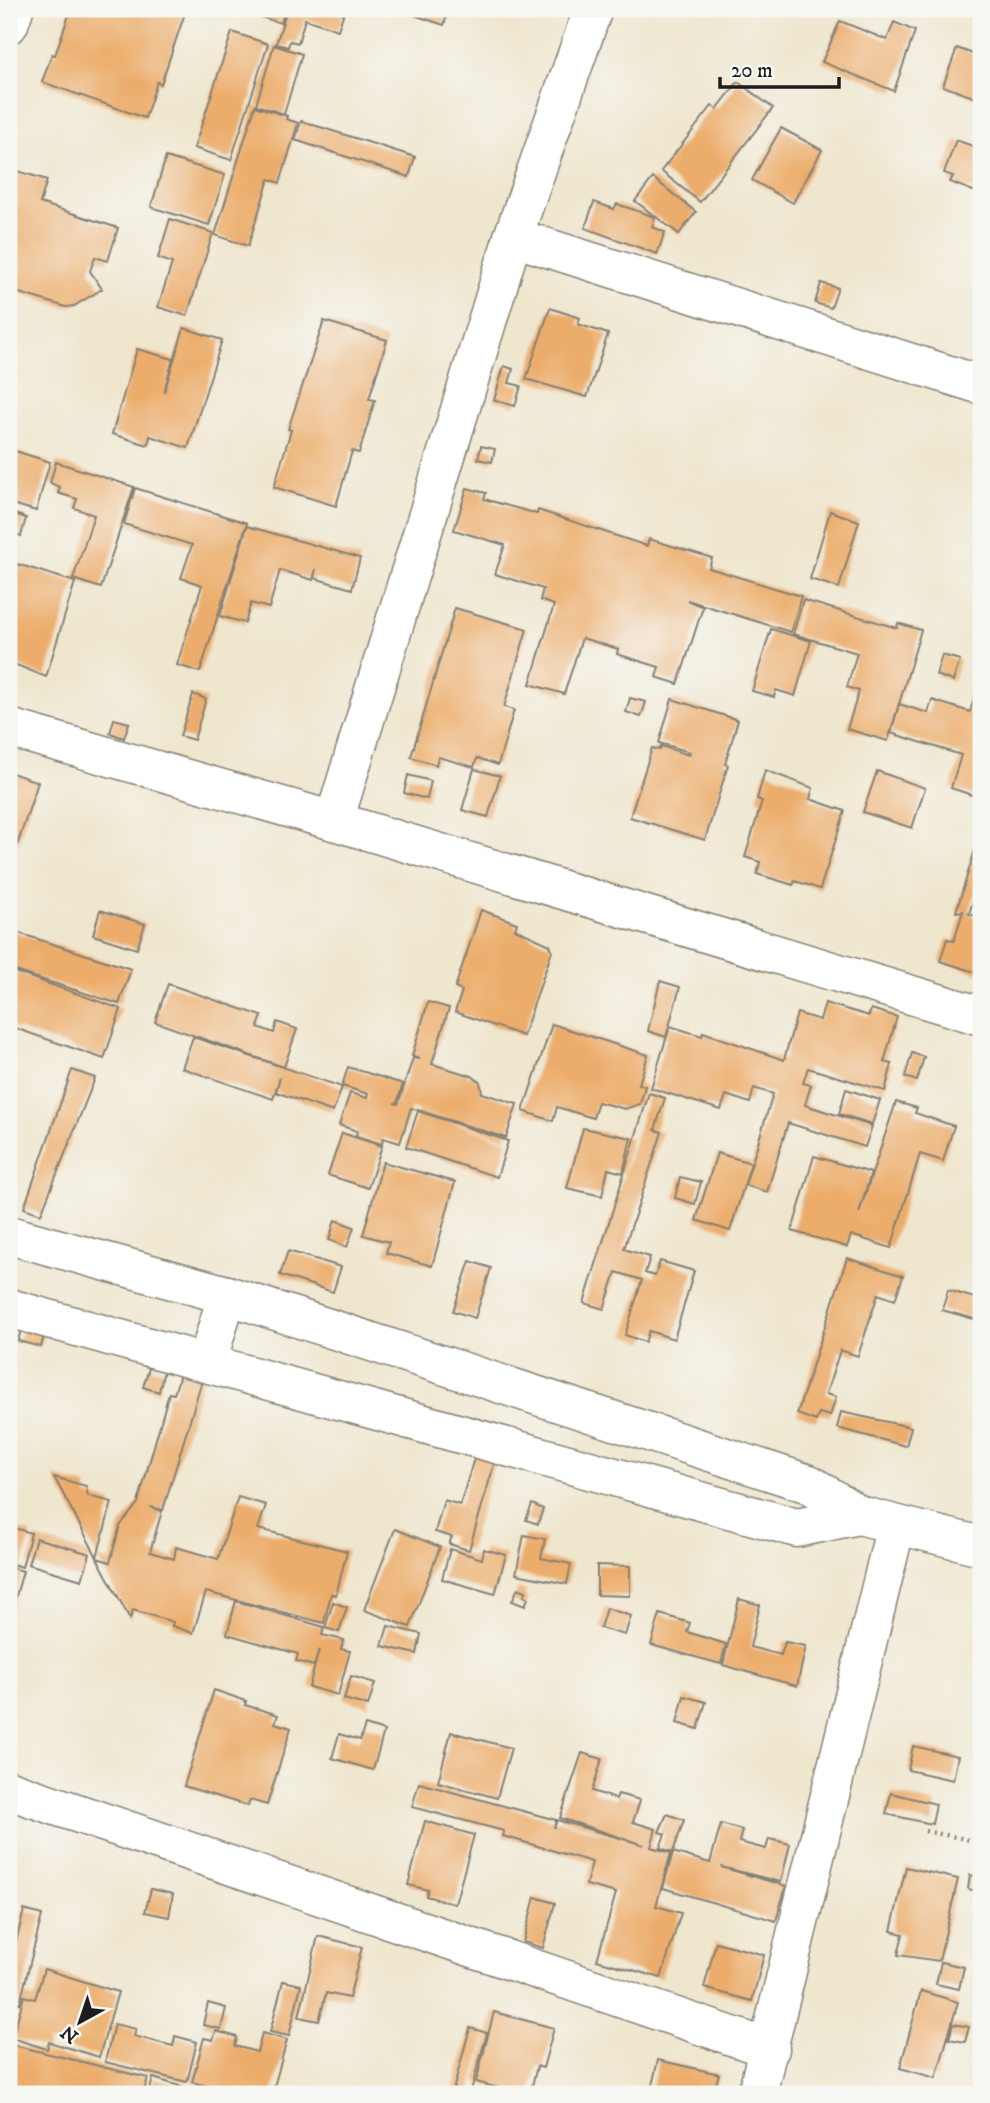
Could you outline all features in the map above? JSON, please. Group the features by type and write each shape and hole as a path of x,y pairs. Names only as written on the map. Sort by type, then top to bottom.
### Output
{"street":[{"path":"9,24 14,9"},
{"path":"334,821 513,237 593,9"},
{"path":"513,237 981,385"},
{"path":"9,728 334,821 981,1016"},
{"path":"9,1235 227,1295 808,1484 859,1515 981,1546"},
{"path":"207,1363 227,1295"},
{"path":"9,1308 797,1528 859,1515"},
{"path":"757,2094 896,1525"},
{"path":"9,1790 770,2049"}],"path":[{"path":"925,1830 981,1842"}],"building":[{"path":"71,9 173,9 185,13 161,84 157,82 145,118 42,82 52,54 55,55"},
{"path":"259,9 285,9 281,23 257,16"},
{"path":"287,9 345,9 338,30 305,19 298,43 290,41 288,47 276,44"},
{"path":"396,9 449,9 444,25"},
{"path":"840,21 887,40 894,22 915,31 894,91 822,62"},
{"path":"232,32 268,44 231,160 194,148"},
{"path":"274,45 302,54 284,114 256,105"},
{"path":"957,48 981,57 981,100 943,86"},
{"path":"738,82 773,108 700,202 661,171 712,106 717,109"},
{"path":"255,106 287,116 286,119 298,123 280,183 269,179 248,246 215,235"},
{"path":"301,121 415,157 409,177 295,140"},
{"path":"781,128 822,150 793,203 752,180"},
{"path":"956,140 981,149 981,194 950,182 953,176 944,173"},
{"path":"166,157 225,175 209,225 151,207"},
{"path":"11,169 47,180 40,203 118,228 108,261 95,257 90,271 102,289 74,306 66,307 9,290"},
{"path":"653,178 696,212 679,234 635,201"},
{"path":"594,202 614,209 617,204 655,217 652,227 665,232 657,254 585,228"},
{"path":"170,219 213,233 187,316 158,307 172,263 158,258"},
{"path":"821,283 838,288 831,308 815,303"},
{"path":"550,308 580,318 578,324 608,334 587,397 526,379"},
{"path":"324,321 387,340 369,399 375,400 359,453 352,451 336,506 274,487 291,430 288,429"},
{"path":"184,328 222,340 188,448 150,436 148,445 112,434 137,349 173,359 164,392"},
{"path":"504,366 513,369 509,383 521,386 515,406 494,400"},
{"path":"481,446 495,449 492,462 478,459"},
{"path":"9,449 50,462 36,511 9,503 12,482 9,481"},
{"path":"56,462 134,487 101,588 73,579 94,515 74,508 77,499 58,493 60,487 50,483"},
{"path":"135,488 247,523 200,672 177,665 202,585 181,578 192,545 124,524"},
{"path":"467,488 486,493 484,499 537,514 538,510 647,546 649,539 712,558 709,568 801,596 791,632 687,600 703,607 678,684 656,677 659,667 617,654 618,649 582,638 564,694 530,684 554,605 540,600 543,589 495,574 505,545 454,530"},
{"path":"830,511 859,521 839,588 810,579"},
{"path":"9,512 26,518 21,536 9,532"},
{"path":"247,526 360,558 352,589 314,578 316,569 313,580 280,570 269,608 251,603 245,623 220,616"},
{"path":"17,564 75,582 46,677 9,662 9,592"},
{"path":"803,600 897,628 898,623 921,630 888,741 847,729 859,691 847,687 857,653 793,634"},
{"path":"455,608 527,629 504,707 514,710 498,765 477,758 474,767 438,757 436,765 411,757"},
{"path":"771,629 811,641 795,696 776,690 774,697 752,691"},
{"path":"942,655 960,660 953,681 936,675"},
{"path":"976,692 981,694 981,798 951,788 961,755 891,733 899,704 928,713 932,700 970,712"},
{"path":"193,694 206,699 194,740 180,736"},
{"path":"630,698 646,702 641,717 626,712"},
{"path":"672,699 738,720 725,764 728,765 705,840 630,817 652,748 660,750 661,746 689,755 690,752 659,743"},
{"path":"114,719 129,723 124,738 110,733"},
{"path":"474,769 500,776 488,817 462,810"},
{"path":"765,770 813,788 810,799 845,811 820,889 795,881 793,885 757,874 760,862 745,857 762,801 757,799"},
{"path":"877,771 925,788 912,828 863,812"},
{"path":"9,772 38,782 9,870"},
{"path":"408,775 431,781 427,799 404,793"},
{"path":"981,830 981,885 978,884 969,914 976,916 981,900 981,974 940,961 947,939 954,941 963,911 956,912"},
{"path":"100,910 145,924 137,949 93,935"},
{"path":"481,910 517,923 515,929 550,945 552,951 523,1036 455,1012 462,991 455,988"},
{"path":"9,930 131,969 119,1004 9,969"},
{"path":"9,970 121,1009 104,1059 9,1026"},
{"path":"660,981 680,987 666,1037 648,1031"},
{"path":"168,984 262,1016 258,1027 274,1033 277,1022 297,1029 284,1067 155,1022"},
{"path":"428,1002 449,1008 432,1064 472,1076 480,1082 482,1093 517,1104 506,1138 411,1108 400,1143 383,1138 382,1144 356,1136 357,1131 339,1125 350,1093 367,1098 368,1094 342,1086 348,1067 403,1084 397,1103 394,1103 398,1104 413,1058 420,1059 412,1056"},
{"path":"825,1003 869,1016 871,1009 897,1017 884,1062 892,1064 885,1091 808,1068 803,1083 811,1085 805,1105 872,1126 865,1147 788,1123 767,1192 745,1185 773,1094 754,1088 750,1103 726,1095 721,1110 651,1088 670,1026 702,1036 703,1032 784,1060 797,1013 820,1020"},
{"path":"552,1024 648,1055 639,1084 645,1086 640,1104 625,1109 598,1102 593,1118 557,1107 553,1121 523,1111"},
{"path":"193,1037 342,1087 333,1112 276,1092 280,1077 273,1099 182,1068"},
{"path":"912,1053 924,1057 917,1081 905,1077"},
{"path":"72,1070 95,1078 41,1214 24,1208"},
{"path":"846,1089 880,1100 872,1124 839,1114"},
{"path":"649,1093 665,1098 655,1130 662,1132 624,1249 650,1257 645,1273 655,1276 660,1261 694,1271 674,1339 649,1331 645,1342 625,1335 642,1280 616,1272 604,1309 584,1303"},
{"path":"896,1102 917,1108 915,1113 954,1126 943,1161 920,1154 891,1248 851,1235 847,1247 792,1231 814,1156 871,1173 859,1213"},
{"path":"418,1111 508,1141 497,1177 406,1147"},
{"path":"583,1128 631,1138 623,1173 608,1169 602,1196 567,1188"},
{"path":"342,1133 382,1146 368,1188 328,1175"},
{"path":"717,1153 751,1163 730,1231 696,1220"},
{"path":"383,1162 455,1182 432,1266 386,1253 389,1242 363,1235"},
{"path":"680,1177 701,1182 695,1204 675,1198"},
{"path":"335,1220 354,1227 347,1247 329,1240"},
{"path":"288,1251 341,1267 333,1292 280,1275"},
{"path":"847,1258 903,1276 895,1300 878,1294 858,1356 840,1350 826,1394 836,1397 830,1416 819,1413 816,1421 797,1414"},
{"path":"470,1261 491,1268 475,1318 453,1311"},
{"path":"948,1290 981,1300 981,1321 942,1310"},
{"path":"22,1326 45,1332 41,1347 18,1341"},
{"path":"149,1368 164,1370 159,1392 143,1387"},
{"path":"181,1371 203,1377 163,1510 150,1507 162,1511 150,1552 174,1559 176,1547 218,1559 238,1497 266,1505 258,1529 347,1551 336,1595 331,1594 324,1623 206,1592 193,1633 172,1626 173,1622 133,1610 130,1619 97,1558 110,1562 120,1526 138,1503 169,1393 174,1394"},
{"path":"841,1412 911,1427 906,1446 837,1428"},
{"path":"476,1452 496,1458 469,1550 449,1544 452,1537 435,1532 444,1500 460,1505"},
{"path":"54,1477 86,1486 88,1496 112,1502 97,1557"},
{"path":"532,1504 543,1509 538,1524 526,1520"},
{"path":"14,1528 31,1533 22,1567 9,1563"},
{"path":"395,1529 440,1547 410,1627 364,1610"},
{"path":"524,1535 545,1539 541,1558 571,1564 567,1584 516,1574"},
{"path":"36,1538 90,1554 82,1580 28,1564"},
{"path":"450,1549 482,1559 484,1549 506,1555 495,1594 442,1579"},
{"path":"597,1565 630,1566 630,1596 597,1595"},
{"path":"9,1567 23,1571 10,1617 9,1617"},
{"path":"518,1588 526,1591 524,1596 528,1598 525,1606 512,1601"},
{"path":"739,1599 760,1605 750,1647 781,1655 785,1642 806,1646 797,1686 723,1665"},
{"path":"236,1601 324,1627 322,1635 344,1640 341,1649 350,1651 338,1695 309,1687 319,1650 314,1666 296,1661 298,1654 227,1634"},
{"path":"333,1602 347,1607 339,1632 325,1628"},
{"path":"606,1608 631,1616 625,1635 600,1628"},
{"path":"660,1614 690,1623 687,1632 726,1644 721,1664 651,1645"},
{"path":"388,1626 421,1634 417,1654 382,1646"},
{"path":"351,1676 375,1683 368,1706 344,1699"},
{"path":"214,1690 246,1701 245,1705 278,1715 275,1723 291,1728 267,1805 250,1800 248,1806 184,1786"},
{"path":"684,1696 706,1702 698,1729 677,1723"},
{"path":"365,1725 384,1731 373,1770 332,1758 339,1734 360,1740"},
{"path":"451,1732 511,1748 497,1798 438,1782"},
{"path":"913,1746 958,1756 953,1780 908,1770"},
{"path":"582,1753 602,1759 592,1791 616,1799 618,1794 640,1800 633,1822 656,1829 651,1847 671,1853 656,1906 681,1913 661,1978 597,1960 616,1893 586,1885 592,1862 503,1836 504,1831 412,1807 419,1783 556,1820 554,1828 557,1820 644,1845 560,1818"},
{"path":"891,1793 936,1804 932,1824 886,1814"},
{"path":"667,1814 684,1820 673,1852 660,1848 665,1834 659,1832"},
{"path":"425,1821 474,1835 455,1904 426,1896 428,1890 408,1885"},
{"path":"721,1824 742,1830 739,1842 766,1849 769,1839 790,1844 781,1882 721,1867 786,1886 776,1921 663,1888 673,1852 710,1863"},
{"path":"906,1867 958,1879 939,1961 898,1955 903,1934 891,1931"},
{"path":"970,1875 981,1877 981,1892 968,1889"},
{"path":"151,1889 173,1894 169,1917 145,1912"},
{"path":"535,1897 555,1903 543,1948 523,1942"},
{"path":"24,1910 42,1915 20,2003 9,2000 9,1969"},
{"path":"981,1915 981,1940 974,1938"},
{"path":"318,1936 362,1947 349,1998 326,1993 319,2021 299,2017"},
{"path":"716,1942 764,1955 752,2001 704,1988"},
{"path":"941,1962 964,1967 959,1989 936,1984"},
{"path":"44,1969 118,1992 99,2057 49,2042 47,2049 12,2038 24,1996 35,1999"},
{"path":"283,1981 301,1985 289,2036 270,2032"},
{"path":"921,1991 958,2002 936,2078 900,2068"},
{"path":"208,2003 226,2008 221,2029 203,2025"},
{"path":"494,2012 554,2028 543,2068 537,2066 530,2094 501,2094 502,2089 476,2082"},
{"path":"114,2024 136,2029 134,2036 173,2046 175,2036 197,2042 187,2082 105,2062"},
{"path":"953,2024 969,2027 965,2042 949,2039"},
{"path":"470,2028 487,2033 470,2094 452,2094"},
{"path":"216,2031 237,2037 235,2046 257,2052 262,2033 287,2040 272,2094 238,2094 192,2082 204,2038 213,2040"},
{"path":"9,2044 148,2078 143,2094 33,2094 9,2088"},
{"path":"658,2060 719,2074 715,2087 730,2090 729,2094 650,2094"},
{"path":"153,2078 193,2090 192,2094 149,2094"}]}
